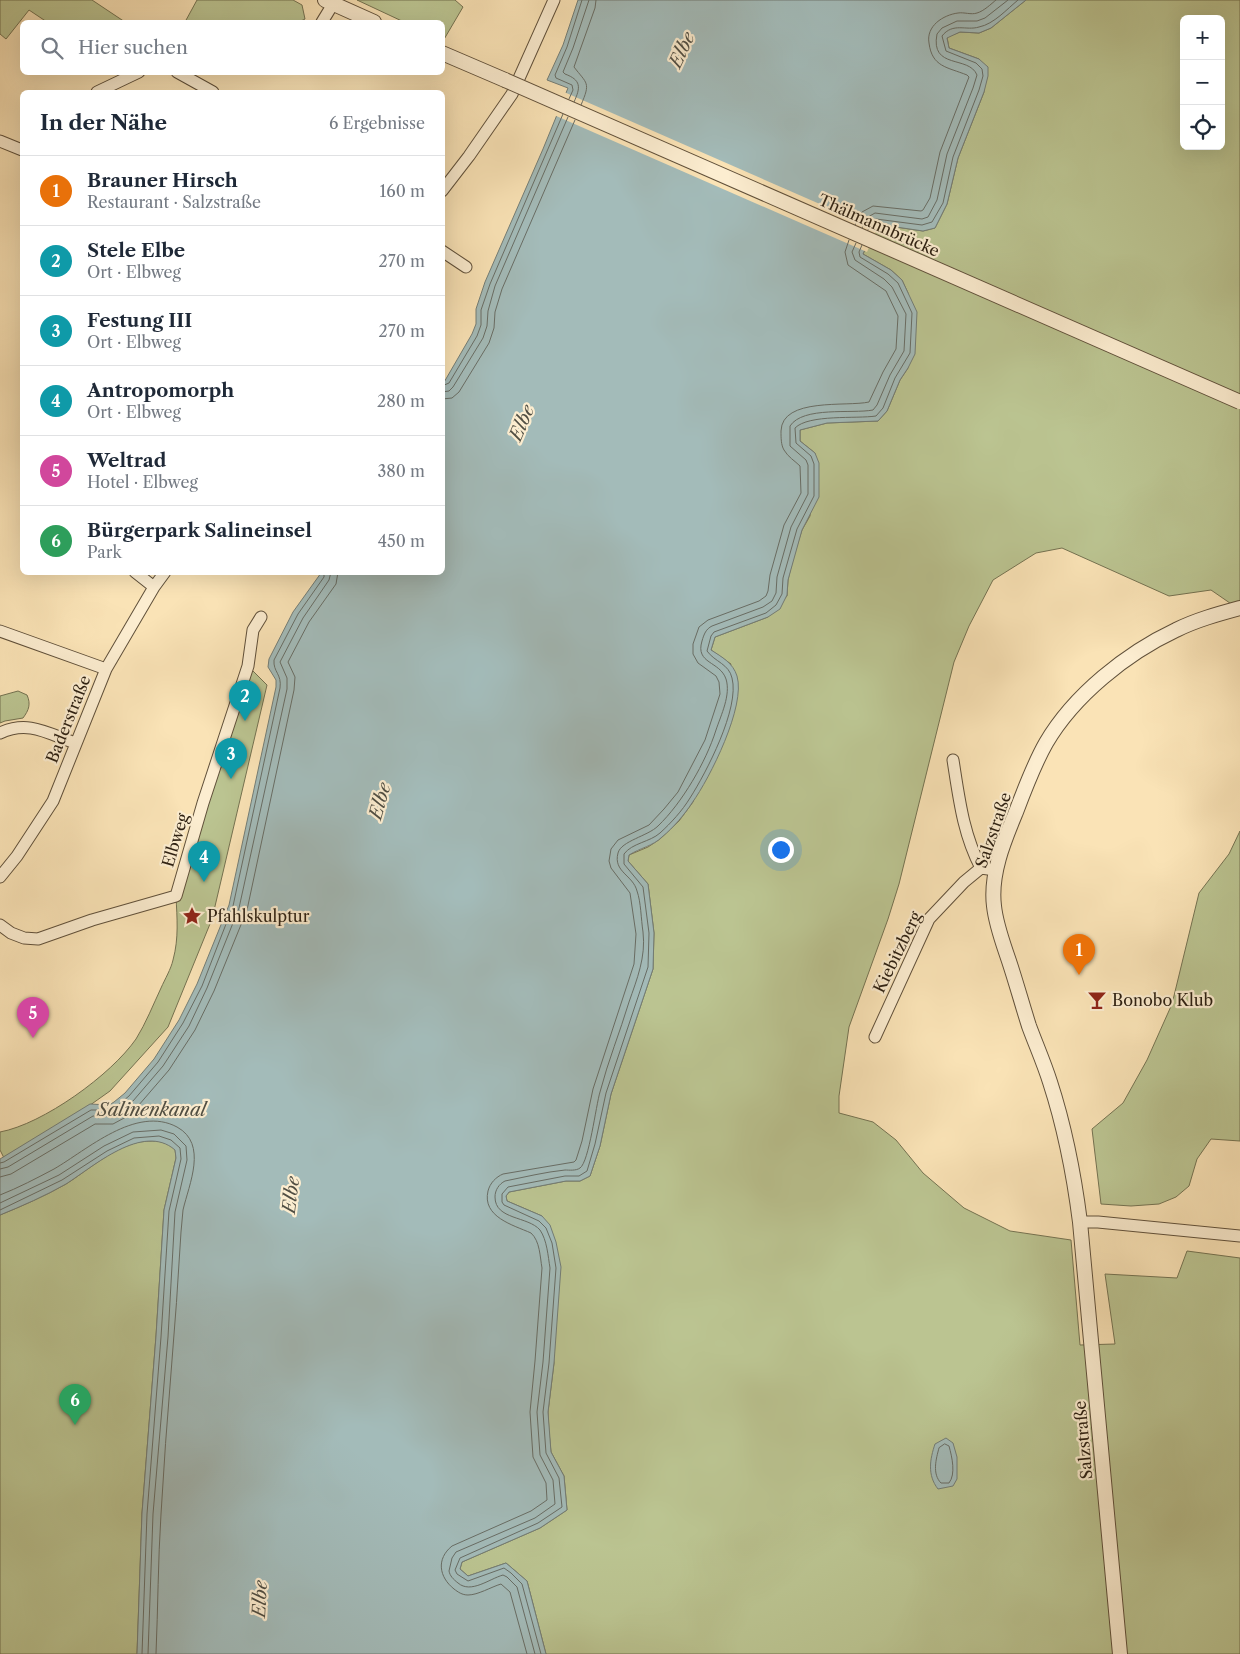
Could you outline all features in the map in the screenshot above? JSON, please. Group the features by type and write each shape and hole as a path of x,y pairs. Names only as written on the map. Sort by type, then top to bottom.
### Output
{"street":[{"path":"445,187 512,94 554,0"},
{"path":"323,20 329,2 370,20"},
{"name":"Thälmannbrücke","path":"445,54 1240,402"},
{"path":"101,90 133,75"},
{"path":"182,75 210,90"},
{"path":"0,141 20,149"},
{"path":"445,253 466,267"},
{"path":"139,575 154,587"},
{"name":"Baderstraße","path":"0,877 17,856 53,801 106,669 163,575"},
{"name":"Salzstraße","path":"1120,1654 1080,1222 1074,1181 1050,1083 1029,1026 996,921 993,892 995,870 1010,826 1046,743 1058,724 1090,688 1147,646 1177,629 1240,608"},
{"name":"Elbweg","path":"0,925 24,938 38,939 92,920 176,896 203,802 248,666 253,630 261,617"},
{"path":"0,631 106,669"},
{"path":"0,733 12,727 27,726 75,743"},
{"path":"953,760 963,822 971,849 981,868 995,870"},
{"name":"Kiebitzberg","path":"875,1037 929,919 958,888 981,868"},
{"path":"1080,1222 1098,1222 1240,1236"}],"green space":[{"path":"0,0 92,0 122,20 44,20 29,10 6,39 0,34"},
{"path":"197,0 293,0 302,5 305,19 303,20 186,20"},
{"path":"357,0 455,0 463,7 445,38 445,20 400,20"},
{"path":"1026,0 1240,0 1240,610 1211,590 1169,596 1062,548 1036,553 993,580 969,626 954,662 899,884 849,1027 839,1096 839,1113 873,1122 896,1140 923,1173 964,1208 1010,1231 1071,1240 1080,1345 1115,1344 1105,1274 1177,1278 1187,1251 1240,1258 1240,1654 546,1654 527,1581 506,1563 468,1576 460,1569 462,1562 540,1528 567,1510 564,1476 551,1452 549,1432 548,1412 554,1363 542,1216 507,1201 506,1196 509,1192 566,1181 580,1181 590,1176 600,1146 611,1094 653,969 654,933 648,884 628,861 629,855 648,847 660,839 679,821 693,802 731,664 711,650 715,637 768,617 787,596 788,580 793,558 802,530 810,516 815,453 800,441 800,430 827,423 878,421 887,411 900,380 908,368 908,293 902,280 891,270 863,254 876,224 923,231 935,228 947,204 958,158 984,92 979,59 949,48 947,37 960,32 979,33 991,28"},
{"path":"248,666 267,685 212,919 168,1027 110,1091 7,1164 0,1150 0,1132 36,1119 75,1096 110,1068 125,1053 136,1039 146,1020 172,963 177,936 176,896"},
{"path":"18,691 27,695 29,707 27,712 23,718 0,723 0,696"},
{"path":"1240,831 1240,1141 1211,1139 1197,1159 1189,1186 1176,1197 1159,1204 1131,1206 1101,1204 1092,1129 1123,1103 1147,1060 1172,1004 1199,893 1229,854"},
{"path":"158,1141 168,1144 175,1149 176,1158 164,1210 142,1513 137,1654 0,1654 0,1215 66,1184 117,1150 138,1142"}],"water":[{"path":"578,0 1026,0 991,28 979,33 960,32 947,38 949,48 979,59 988,67 988,76 984,92 958,158 947,204 935,228 923,231 876,224 863,254 891,270 902,280 917,312 915,354 900,380 887,411 878,421 827,423 800,430 800,441 815,453 819,463 819,497 802,530 788,580 787,595 780,609 768,617 715,637 711,650 733,667 737,676 736,705 725,741 708,777 679,821 651,845 629,855 628,861 648,884 654,933 653,969 611,1094 600,1146 590,1176 580,1181 566,1181 509,1192 506,1196 507,1201 542,1216 550,1225 561,1267 554,1363 548,1412 551,1452 564,1476 567,1510 540,1528 462,1562 460,1569 468,1576 506,1563 527,1581 546,1654 137,1654 142,1513 164,1210 176,1158 175,1150 162,1143 148,1141 134,1144 104,1158 66,1184 0,1215 0,1159 90,1104 109,1105 114,1102 125,1093 154,1059 179,1020 197,984 229,905 276,687 276,680 268,667 269,659 293,612 320,575 445,575 445,381 472,334 476,324 476,309 485,282 568,88 547,80 563,45"},
{"path":"946,1438 953,1443 957,1457 957,1479 953,1486 938,1489 932,1478 931,1461 935,1444"}],"pier":[{"path":"564,92 877,229 867,252 554,115"}],"place":[{"name":"Stele Elbe","path":"245,721"},
{"name":"Festung III","path":"231,779"},
{"name":"Antropomorph","path":"204,882"},
{"name":"Pfahlskulptur","path":"192,916"},
{"name":"Brauner Hirsch","path":"1079,975"},
{"name":"Bonobo Klub","path":"1097,1000"},
{"name":"Weltrad","path":"33,1038"},
{"name":"Bürgerpark Salineinsel","path":"75,1425"}],"water label":[{"name":"Elbe","path":"682,50"},
{"name":"Elbe","path":"522,423"},
{"name":"Elbe","path":"380,801"},
{"name":"Salinenkanal","path":"152,1110"},
{"name":"Elbe","path":"291,1195"},
{"name":"Elbe","path":"260,1599"}]}
